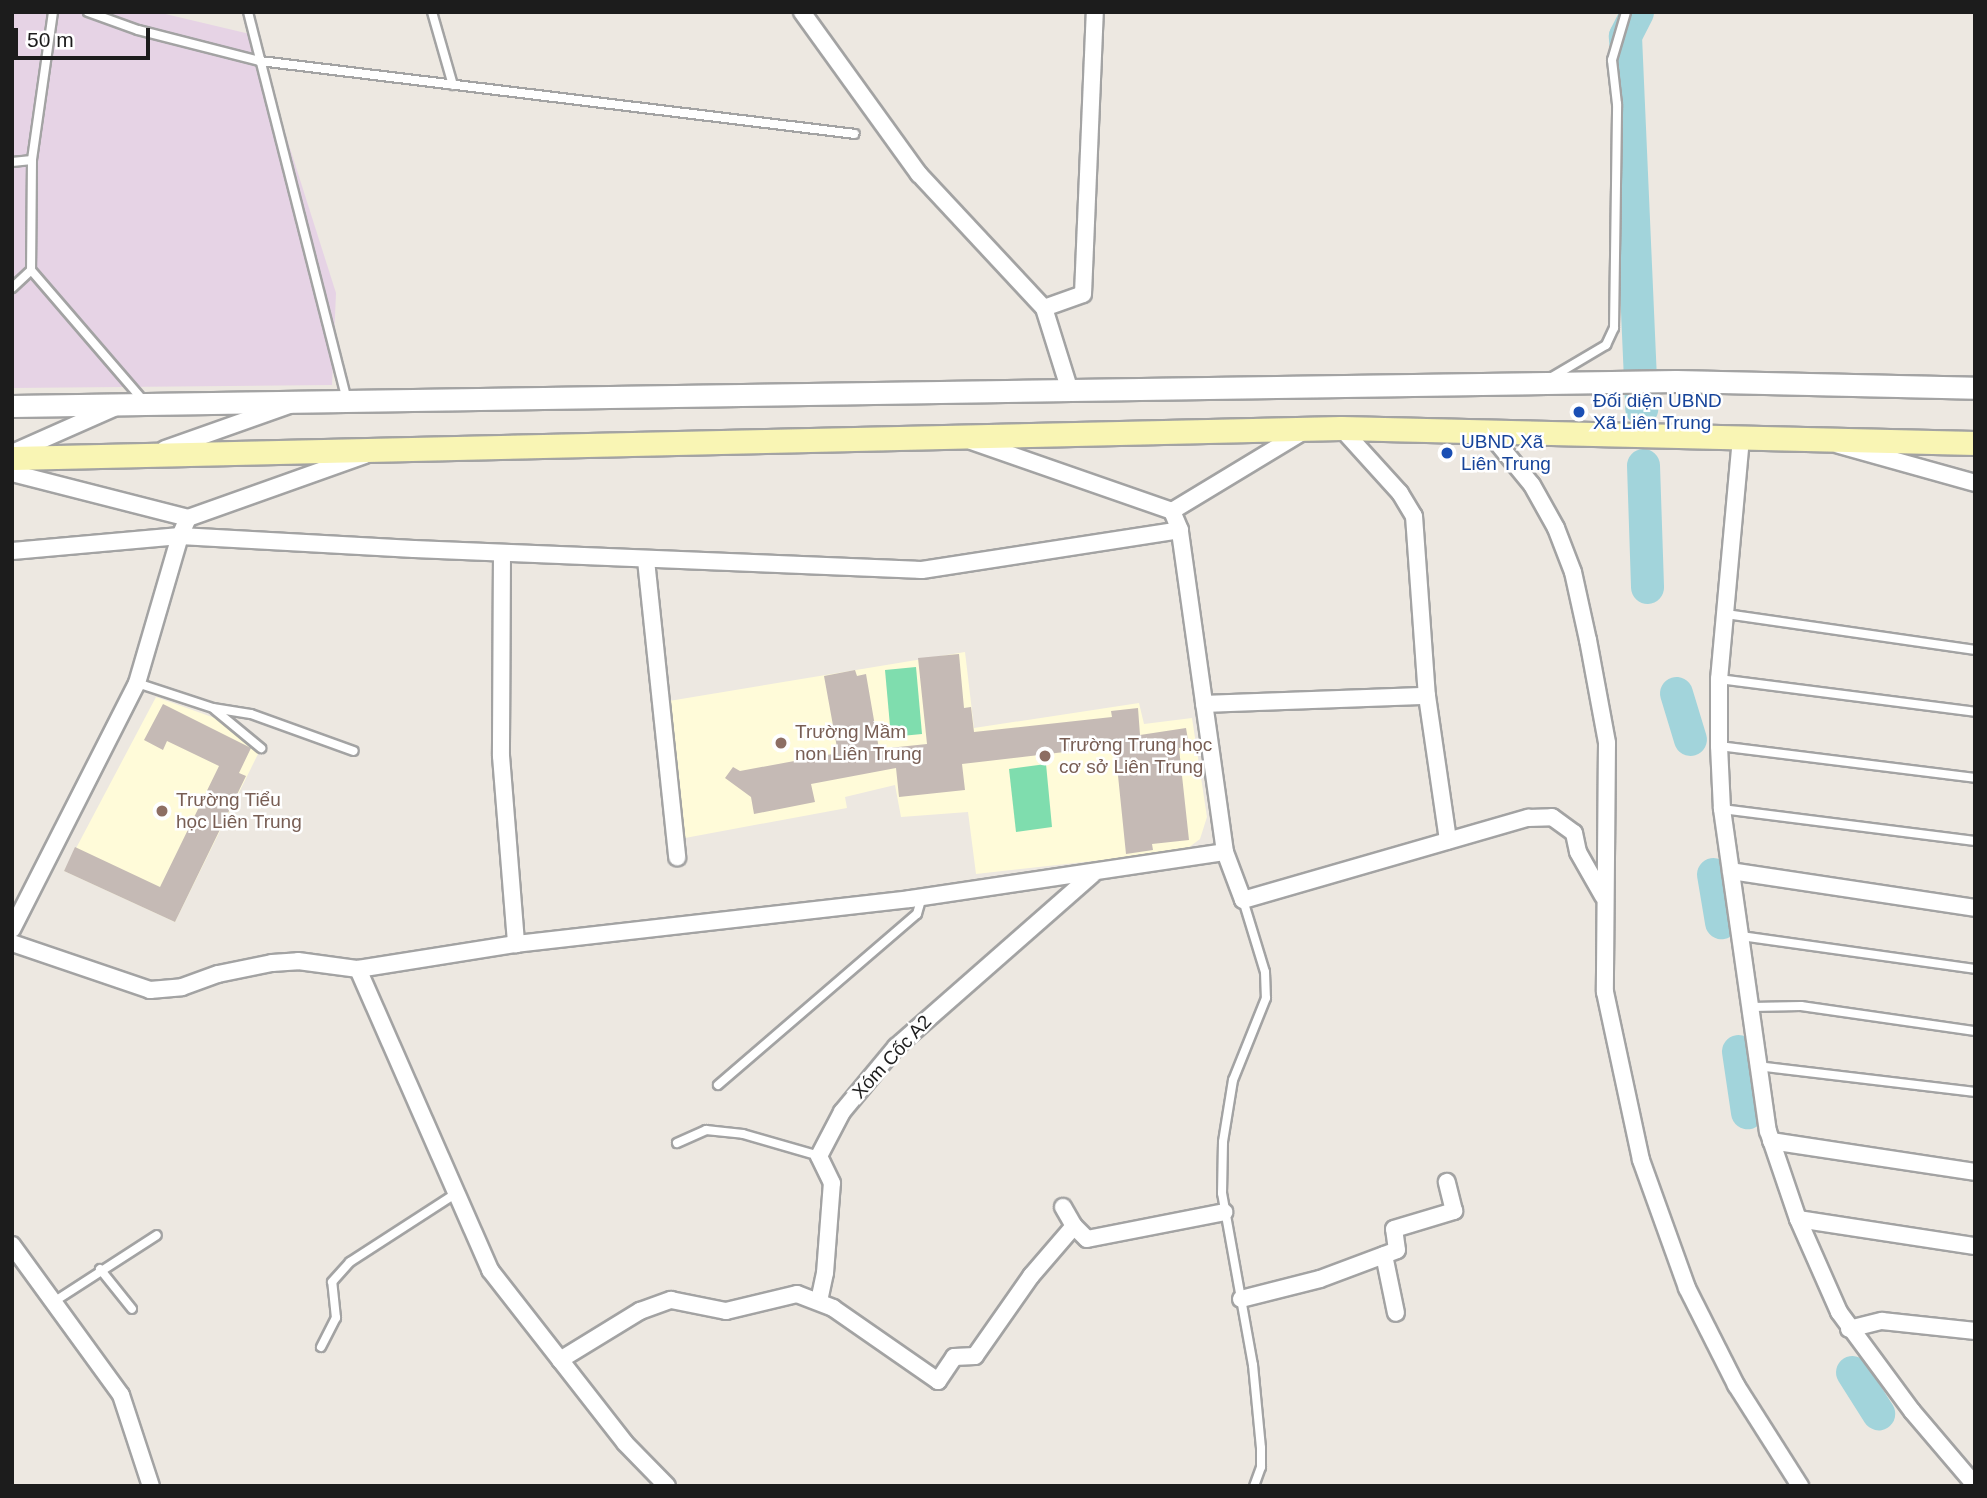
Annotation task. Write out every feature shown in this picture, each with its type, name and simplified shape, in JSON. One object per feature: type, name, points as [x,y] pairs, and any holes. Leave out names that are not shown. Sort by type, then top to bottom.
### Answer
[{"type":"main road","points":[[12,458],[955,436],[1304,431],[1341,428],[1486,429],[1975,443]]},
{"type":"street","points":[[802,12],[919,174],[1044,308],[1070,391]]},
{"type":"street","points":[[1044,308],[1083,294],[1095,12]]},
{"type":"street","points":[[12,405],[1676,381],[1975,388]]},
{"type":"street","points":[[148,455],[298,402]]},
{"type":"street","points":[[12,453],[120,405]]},
{"type":"street","points":[[1341,428],[1400,493],[1414,516],[1427,696],[1448,840]]},
{"type":"street","points":[[1486,429],[1532,485],[1573,572],[1607,743],[1603,896],[1605,992],[1641,1160],[1687,1288],[1736,1385],[1800,1486]]},
{"type":"street","points":[[1172,511],[1304,431]]},
{"type":"street","points":[[955,436],[1172,511],[1180,530],[1226,852],[1243,900],[1528,818],[1552,817],[1574,834],[1578,852],[1603,896]]},
{"type":"street","points":[[1741,438],[1719,679],[1719,746],[1722,809],[1752,1007],[1757,1066],[1771,1141],[1798,1219],[1849,1329],[1975,1485]]},
{"type":"street","points":[[1825,439],[1892,463],[1975,483]]},
{"type":"street","points":[[12,474],[188,518],[377,450]]},
{"type":"street","points":[[12,929],[137,683],[180,536],[188,518]]},
{"type":"street","points":[[12,551],[180,536],[646,560],[922,569],[1180,530]]},
{"type":"street","points":[[502,553],[501,756],[516,944]]},
{"type":"street","points":[[646,560],[677,857]]},
{"type":"street","points":[[1204,704],[1427,696]]},
{"type":"street","points":[[12,943],[150,990],[182,988],[244,967],[272,963],[298,961],[358,969],[516,944],[922,897],[1226,852]]},
{"type":"street","points":[[1731,871],[1975,908]]},
{"type":"street","name":"Xóm Cốc A2","points":[[819,1156],[849,1102],[896,1047],[1094,873]]},
{"type":"street","points":[[358,969],[490,1270],[625,1443],[667,1486]]},
{"type":"street","points":[[1771,1141],[1975,1172]]},
{"type":"street","points":[[818,1301],[825,1273],[832,1183],[819,1156]]},
{"type":"street","points":[[1241,1299],[1320,1279],[1397,1250],[1394,1229],[1454,1211],[1447,1182]]},
{"type":"street","points":[[1063,1207],[1074,1226],[1087,1239],[1224,1212]]},
{"type":"street","points":[[1798,1219],[1975,1246]]},
{"type":"street","points":[[560,1360],[640,1311],[671,1300],[711,1312],[797,1294],[818,1301],[877,1336],[938,1381],[954,1357],[975,1356],[1031,1276],[1074,1226]]},
{"type":"street","points":[[12,1245],[121,1395],[151,1486]]},
{"type":"street","points":[[1384,1255],[1396,1313]]},
{"type":"street","points":[[1849,1329],[1882,1321],[1975,1331]]},
{"type":"lane","points":[[52,12],[32,160],[31,270],[147,405]]},
{"type":"lane","points":[[88,12],[138,30],[260,61],[855,134]]},
{"type":"lane","points":[[248,12],[347,401]]},
{"type":"lane","points":[[432,12],[453,85]]},
{"type":"lane","points":[[1539,384],[1606,345],[1614,328],[1617,104],[1612,60],[1626,12]]},
{"type":"lane","points":[[12,162],[32,160]]},
{"type":"lane","points":[[12,288],[31,270]]},
{"type":"lane","points":[[1726,614],[1975,650]]},
{"type":"lane","points":[[1719,679],[1975,712]]},
{"type":"lane","points":[[137,683],[213,708],[251,714],[354,751]]},
{"type":"lane","points":[[213,708],[261,748]]},
{"type":"lane","points":[[1719,746],[1975,778]]},
{"type":"lane","points":[[1722,809],[1975,841]]},
{"type":"lane","points":[[718,1085],[917,914],[922,897]]},
{"type":"lane","points":[[1243,900],[1265,972],[1266,998],[1233,1080],[1223,1142],[1224,1212],[1254,1365],[1261,1448],[1261,1467],[1254,1486]]},
{"type":"lane","points":[[1741,936],[1975,969]]},
{"type":"lane","points":[[1752,1007],[1813,1007],[1975,1031]]},
{"type":"lane","points":[[1757,1066],[1975,1092]]},
{"type":"lane","points":[[677,1143],[706,1130],[743,1134],[819,1156]]},
{"type":"lane","points":[[321,1347],[336,1318],[332,1282],[350,1262],[455,1194]]},
{"type":"lane","points":[[55,1301],[100,1269],[157,1235]]},
{"type":"lane","points":[[100,1269],[132,1309]]},
{"type":"shaded area","points":[[12,12],[157,12],[254,35],[336,293],[332,385],[12,388]]},
{"type":"shaded area","name":"Trường Trung học cơ sở Liên Trung","points":[[965,652],[974,728],[1139,703],[1144,724],[1192,718],[1207,817],[1200,839],[1184,851],[976,874],[968,812],[901,817],[895,785],[845,797],[847,808],[685,838],[669,701]]},
{"type":"shaded area","name":"Trường Tiểu học Liên Trung","points":[[156,697],[226,722],[259,752],[175,922],[64,871]]},
{"type":"green space","points":[[916,667],[922,734],[891,737],[885,670]]},
{"type":"green space","points":[[1046,764],[1052,827],[1016,832],[1009,769]]},
{"type":"building","points":[[959,654],[964,708],[971,707],[974,732],[1112,717],[1111,711],[1138,708],[1140,735],[1186,728],[1189,746],[1179,748],[1189,840],[1152,844],[1153,850],[1126,854],[1115,746],[962,764],[965,790],[899,797],[896,768],[811,784],[815,802],[754,814],[751,797],[725,778],[733,767],[740,771],[838,753],[824,676],[855,670],[857,676],[866,674],[879,749],[927,744],[918,658]]},
{"type":"building","points":[[163,704],[251,748],[239,773],[246,776],[175,922],[64,871],[75,847],[160,887],[219,766],[167,741],[163,750],[144,740]]},
{"type":"waterway","points":[[1637,12],[1625,36],[1641,409]]},
{"type":"waterway","points":[[1643,465],[1647,587]]},
{"type":"waterway","points":[[1676,693],[1690,739]]},
{"type":"waterway","points":[[1713,874],[1721,922]]},
{"type":"waterway","points":[[1738,1051],[1747,1112]]},
{"type":"waterway","points":[[1852,1372],[1878,1413]]},
{"type":"place","name":"Đối diện UBND Xã Liên Trung","points":[[1579,412]]},
{"type":"place","name":"UBND Xã Liên Trung","points":[[1447,453]]},
{"type":"place","name":"Trường Mầm non Liên Trung","points":[[781,743]]},
{"type":"place","name":"Trường Trung học cơ sở Liên Trung","points":[[1045,756]]},
{"type":"place","name":"Trường Tiểu học Liên Trung","points":[[162,811]]}]
